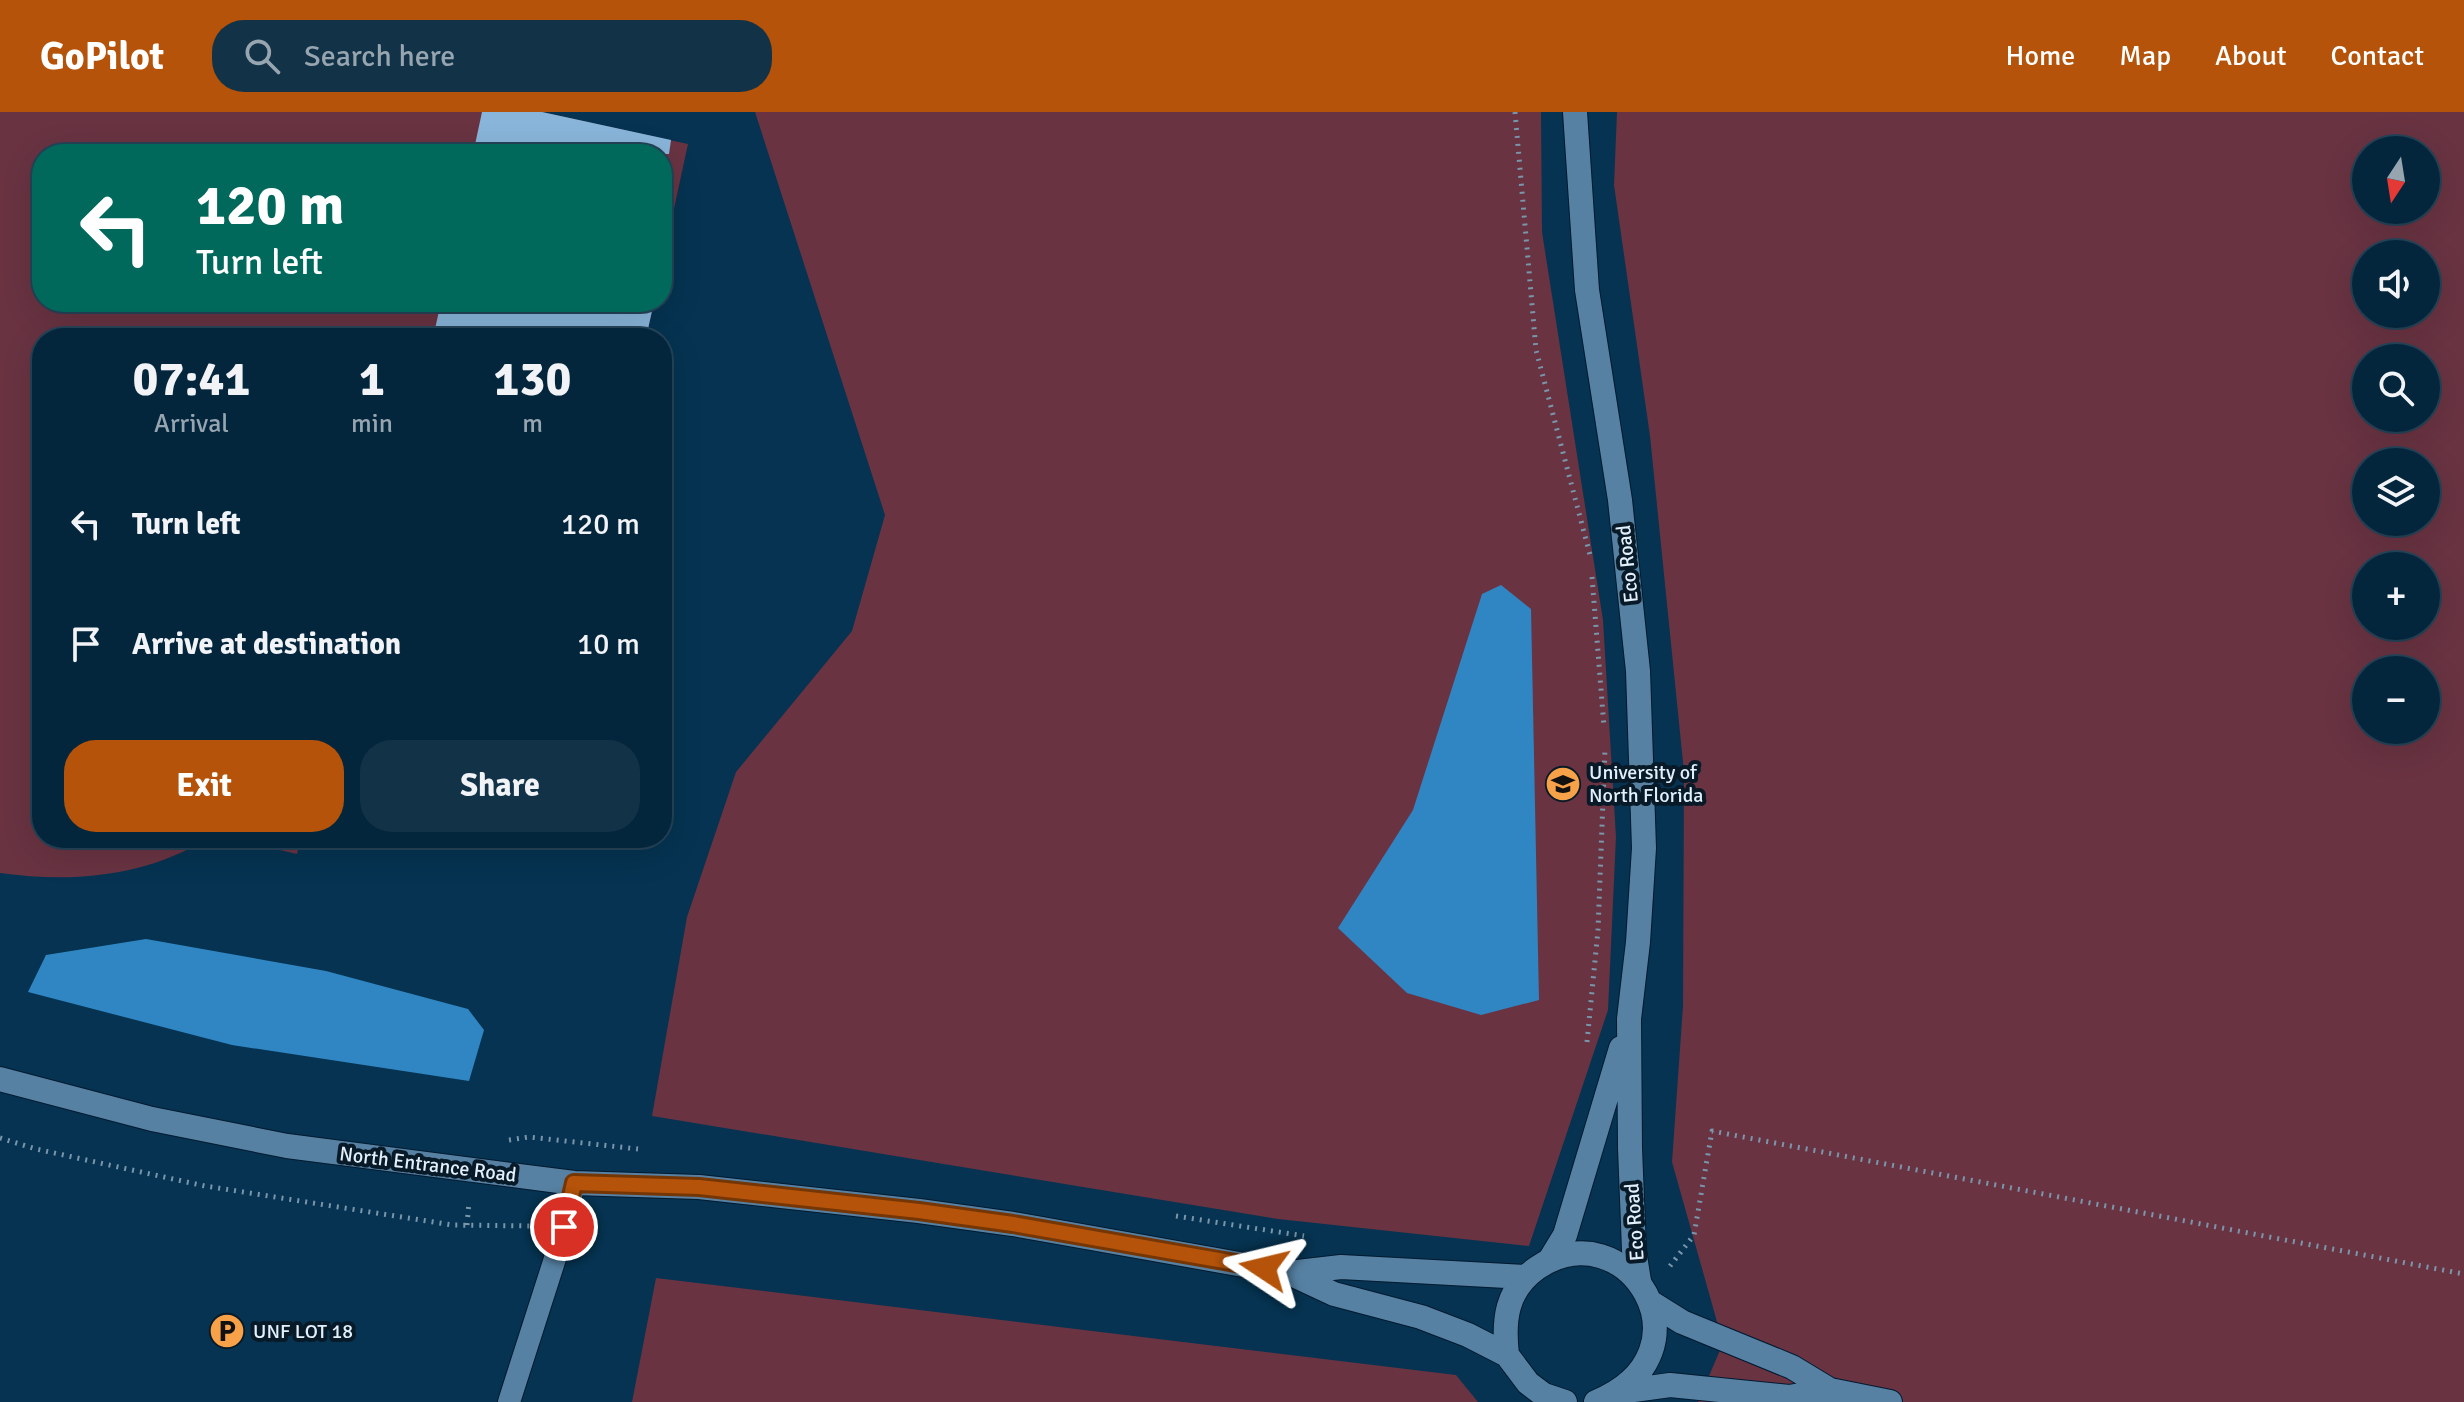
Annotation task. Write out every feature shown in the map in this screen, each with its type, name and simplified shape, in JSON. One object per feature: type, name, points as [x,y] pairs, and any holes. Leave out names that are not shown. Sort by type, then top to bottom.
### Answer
[{"type":"street","name":"Eco Road","points":[[1575,112],[1587,290],[1620,500],[1638,671],[1644,848],[1629,1019],[1630,1148],[1634,1250],[1655,1321],[1653,1347],[1639,1375],[1620,1392]]},
{"type":"street","name":"Eco Road","points":[[1551,1258],[1565,1235],[1629,1019]]},
{"type":"street","name":"North Entrance Road","points":[[0,1079],[152,1119],[287,1146],[574,1183],[699,1187],[919,1211],[1013,1224],[1289,1273]]},
{"type":"street","points":[[1507,1355],[1504,1324],[1510,1298],[1525,1277],[1551,1258],[1568,1254],[1595,1255],[1619,1264],[1645,1293],[1682,1322],[1792,1367],[1830,1390],[1890,1402]]},
{"type":"street","points":[[1289,1273],[1341,1267],[1525,1277]]},
{"type":"street","points":[[1289,1273],[1334,1294],[1437,1323],[1507,1355],[1528,1383],[1544,1395],[1565,1402]]},
{"type":"street","points":[[1596,1402],[1620,1392],[1670,1385],[1789,1397],[1830,1390]]},
{"type":"lane","points":[[509,1402],[564,1227],[574,1183]]},
{"type":"path","points":[[1515,112],[1536,350],[1590,556]]},
{"type":"path","points":[[1586,1047],[1598,930],[1605,742],[1591,571]]},
{"type":"path","points":[[1645,1293],[1694,1235],[1712,1131],[2464,1274]]},
{"type":"path","points":[[500,1141],[529,1137],[643,1149]]},
{"type":"path","points":[[0,1138],[36,1149],[205,1186],[421,1221],[452,1225],[564,1227]]},
{"type":"path","points":[[1167,1215],[1306,1236]]},
{"type":"shaded area","points":[[0,112],[542,112],[688,144],[672,218],[672,144],[32,144],[32,312],[652,312],[648,328],[32,328],[32,848],[190,848],[134,869],[108,874],[55,877],[0,873]]},
{"type":"shaded area","points":[[755,112],[1541,112],[1542,232],[1603,620],[1616,837],[1608,1010],[1529,1246],[1278,1219],[652,1116],[687,917],[736,772],[852,631],[885,515]]},
{"type":"shaded area","points":[[1617,112],[2464,112],[2464,1402],[1698,1402],[1723,1343],[1672,1162],[1683,1006],[1684,772],[1650,436],[1614,185]]},
{"type":"shaded area","points":[[271,848],[298,848],[297,854]]},
{"type":"shaded area","points":[[656,1278],[1456,1375],[1478,1402],[632,1402]]},
{"type":"water","points":[[1501,585],[1531,609],[1539,1000],[1481,1015],[1407,993],[1338,928],[1413,810],[1482,594]]},
{"type":"water","points":[[146,939],[326,971],[468,1009],[484,1030],[469,1081],[232,1045],[28,992],[46,955]]},
{"type":"building","points":[[482,112],[542,112],[671,140],[670,144],[475,144]]},
{"type":"building","points":[[439,312],[652,312],[648,328],[435,328]]},
{"type":"place","name":"University of North Florida","points":[[1563,784]]},
{"type":"place","name":"UNF LOT 18","points":[[227,1331]]},
{"type":"route","points":[[564,1227],[574,1183],[699,1187],[890,1207],[1013,1224],[1264,1268]]}]
